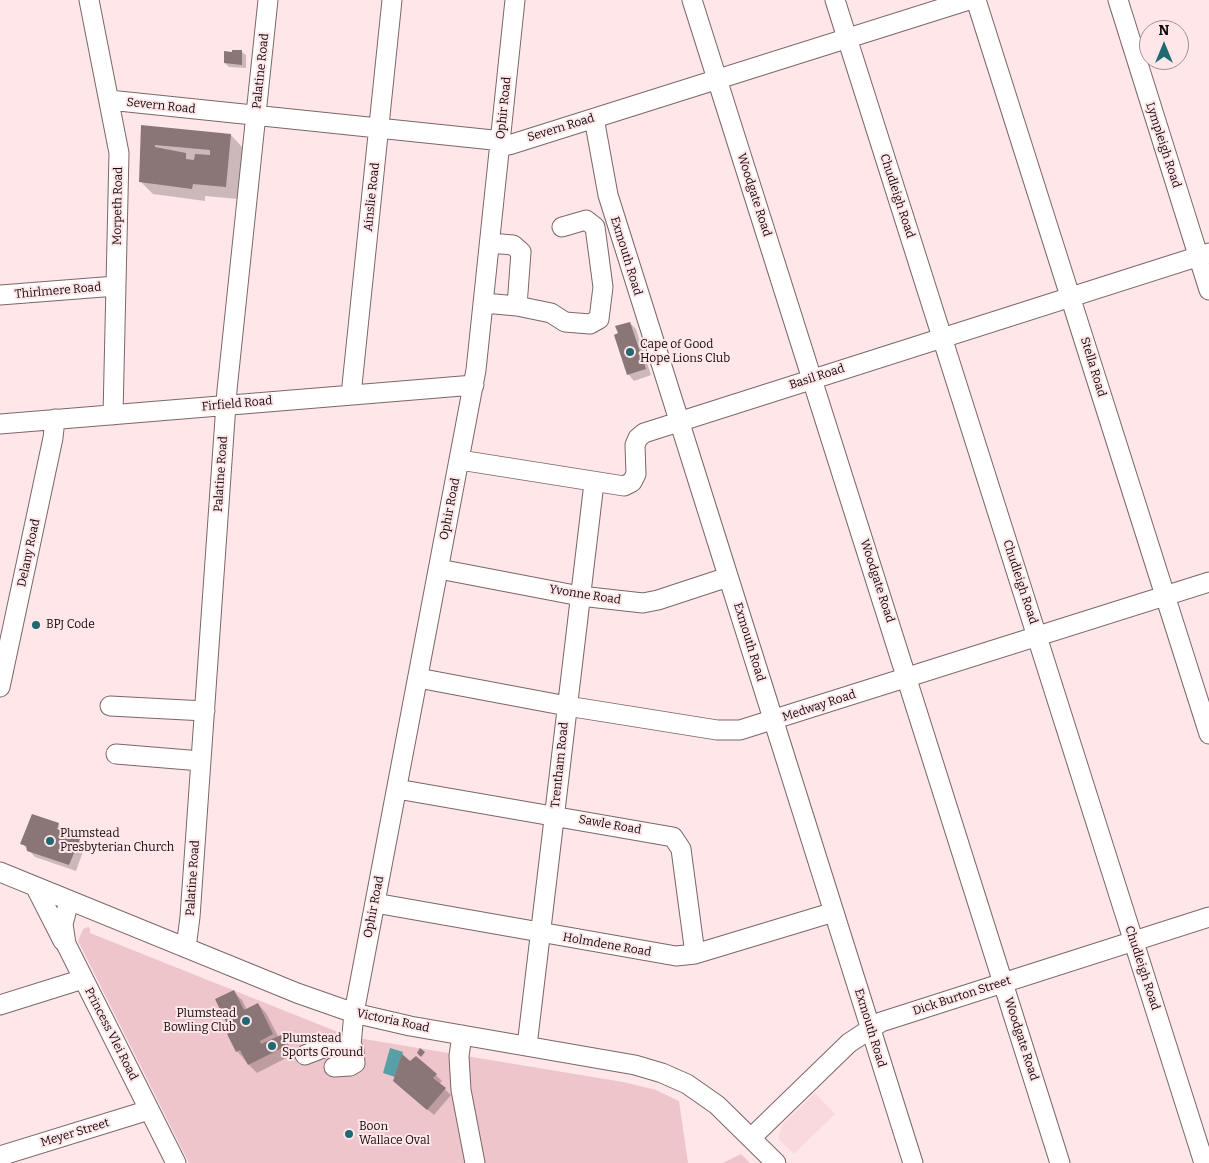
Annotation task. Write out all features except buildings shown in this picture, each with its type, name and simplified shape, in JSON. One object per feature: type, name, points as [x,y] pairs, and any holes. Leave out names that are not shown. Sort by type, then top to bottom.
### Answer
[{"type":"street","name":"Morpeth Road","points":[[89,0],[119,153],[113,415]]},
{"type":"street","name":"Palatine Road","points":[[186,948],[190,917],[226,405],[268,0]]},
{"type":"street","name":"Ainslie Road","points":[[351,395],[392,0]]},
{"type":"street","name":"Ophir Road","points":[[334,1067],[354,1065],[355,1053],[351,1045],[354,1013],[474,385],[515,0]]},
{"type":"street","name":"Woodgate Road","points":[[692,0],[1060,1163]]},
{"type":"street","name":"Chudleigh Road","points":[[835,0],[1204,1163]]},
{"type":"street","name":"Severn Road","points":[[109,100],[500,142],[509,145],[969,0]]},
{"type":"street","name":"Stella Road","points":[[976,0],[1209,734]]},
{"type":"street","name":"Lympleigh Road","points":[[1118,0],[1204,255],[1209,290]]},
{"type":"street","name":"Exmouth Road","points":[[594,118],[608,195],[913,1163]]},
{"type":"street","points":[[484,303],[517,306],[551,313],[565,322],[590,324],[599,319],[602,287],[598,244],[593,224],[582,220],[562,227]]},
{"type":"street","points":[[490,243],[516,246],[521,252],[517,306]]},
{"type":"street","name":"Basil Road","points":[[460,460],[619,487],[628,485],[636,474],[634,449],[638,438],[644,432],[1204,255]]},
{"type":"street","name":"Thirlmere Road","points":[[0,295],[116,286]]},
{"type":"street","name":"Firfield Road","points":[[0,424],[474,385]]},
{"type":"street","name":"Delany Road","points":[[0,687],[7,620],[53,438],[55,419]]},
{"type":"street","name":"Trentham Road","points":[[527,1046],[594,483]]},
{"type":"street","name":"Yvonne Road","points":[[439,569],[580,596],[624,602],[650,602],[728,577]]},
{"type":"street","name":"Medway Road","points":[[418,678],[567,706],[726,731],[740,730],[1209,582]]},
{"type":"street","points":[[110,706],[205,712]]},
{"type":"street","points":[[116,754],[201,761]]},
{"type":"street","name":"Sawle Road","points":[[397,789],[667,835],[676,839],[681,849],[695,954]]},
{"type":"street","name":"Victoria Road","points":[[0,872],[186,948],[354,1013],[462,1035],[635,1065],[662,1073],[687,1084],[711,1100],[776,1163]]},
{"type":"street","points":[[36,888],[58,935],[66,944]]},
{"type":"street","name":"Princess Vlei Road","points":[[69,901],[63,924],[66,944],[176,1163]]},
{"type":"street","name":"Holmdene Road","points":[[375,903],[539,934],[666,955],[695,954],[834,912]]},
{"type":"street","name":"Dick Burton Street","points":[[751,1138],[849,1043],[870,1028],[898,1016],[1209,917]]},
{"type":"street","points":[[0,1005],[83,979]]},
{"type":"street","points":[[462,1035],[459,1056],[461,1090],[475,1163]]},
{"type":"street","points":[[306,1055],[328,1046],[351,1045]]},
{"type":"street","name":"Meyer Street","points":[[0,1156],[149,1110]]},
{"type":"shaded area","name":"Plumstead Sports Ground","points":[[90,928],[90,933],[338,1032],[340,1035],[623,1082],[656,1090],[679,1101],[688,1163],[189,1163],[78,941],[83,929]]},
{"type":"shaded area","points":[[815,1093],[835,1114],[794,1154],[779,1140],[779,1134],[783,1124]]},
{"type":"shaded area","points":[[741,1154],[750,1163],[723,1163]]},
{"type":"water","points":[[390,1048],[403,1052],[395,1077],[383,1073]]},
{"type":"place","name":"Cape of Good Hope Lions Club","points":[[630,352]]},
{"type":"place","name":"BPJ Code","points":[[36,625]]},
{"type":"place","name":"Plumstead Presbyterian Church","points":[[50,841]]},
{"type":"place","name":"Plumstead Bowling Club","points":[[246,1021]]},
{"type":"place","name":"Plumstead Sports Ground","points":[[272,1046]]},
{"type":"place","name":"Boon Wallace Oval","points":[[349,1134]]}]
